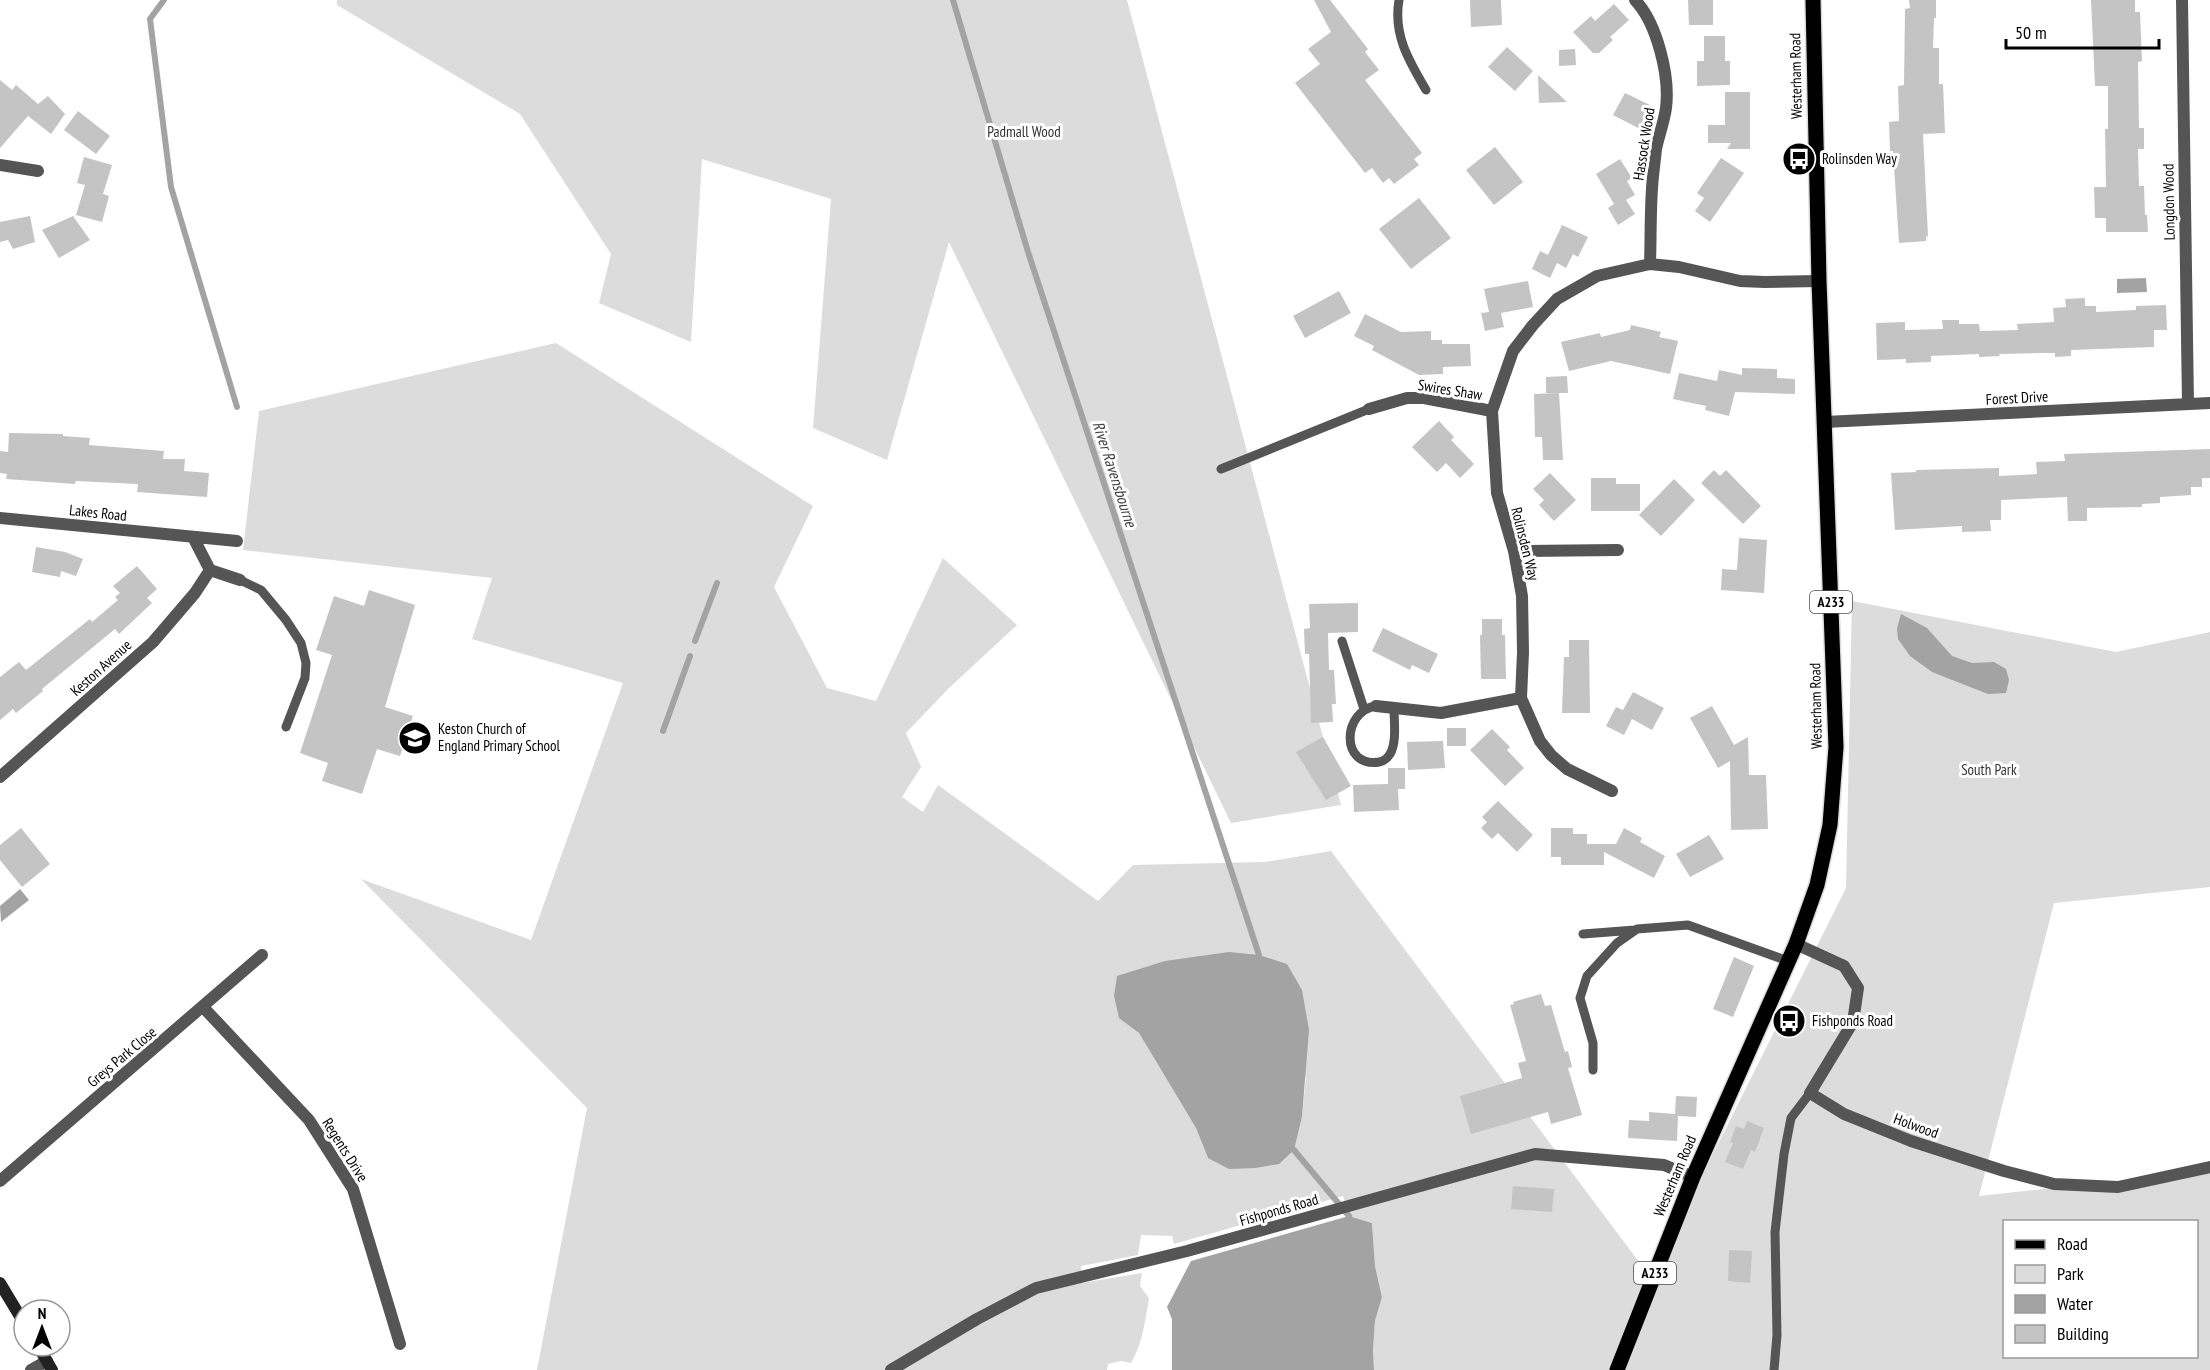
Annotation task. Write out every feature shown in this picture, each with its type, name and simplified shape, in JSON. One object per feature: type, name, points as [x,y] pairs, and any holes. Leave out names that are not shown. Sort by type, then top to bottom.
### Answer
[{"type":"main road","name":"Westerham Road","points":[[1617,1370],[1693,1177],[1796,944],[1816,885],[1830,825],[1836,747],[1819,281],[1813,0]]},
{"type":"main road","points":[[0,1283],[12,1303]]},
{"type":"street","name":"Hassock Wood","points":[[1635,0],[1652,24],[1666,89],[1666,108],[1656,149],[1652,189],[1650,264]]},
{"type":"street","name":"Longdon Wood","points":[[2182,0],[2188,404]]},
{"type":"street","points":[[0,165],[38,171]]},
{"type":"street","name":"Rolinsden Way","points":[[1612,791],[1567,769],[1551,755],[1540,741],[1521,698],[1522,596],[1514,551],[1497,493],[1492,411],[1513,351],[1557,299],[1597,276],[1650,264],[1679,267],[1740,281],[1819,281]]},
{"type":"street","name":"Swires Shaw","points":[[1369,410],[1407,398],[1424,398],[1492,411]]},
{"type":"street","name":"Forest Drive","points":[[1825,422],[2210,403]]},
{"type":"street","name":"Lakes Road","points":[[0,518],[237,541]]},
{"type":"street","points":[[193,537],[210,570],[240,580]]},
{"type":"street","points":[[1514,551],[1618,550]]},
{"type":"street","name":"Keston Avenue","points":[[0,777],[153,642],[195,593],[210,570]]},
{"type":"street","points":[[1370,707],[1441,713],[1521,698]]},
{"type":"street","points":[[1796,944],[1844,966],[1858,988],[1853,1022],[1810,1093]]},
{"type":"street","name":"Greys Park Close","points":[[0,1181],[262,955]]},
{"type":"street","name":"Regents Drive","points":[[203,1007],[309,1120],[353,1189],[400,1344]]},
{"type":"street","name":"Holwood","points":[[1810,1093],[1844,1114],[1911,1141],[2004,1171],[2054,1184],[2118,1187],[2210,1167]]},
{"type":"street","name":"Fishponds Road","points":[[891,1370],[977,1319],[1036,1288],[1159,1259],[1535,1154],[1664,1165],[1693,1177]]},
{"type":"street","points":[[31,1370],[49,1366]]},
{"type":"lane","points":[[1399,0],[1398,28],[1404,52],[1426,90]]},
{"type":"lane","points":[[1221,469],[1369,410]]},
{"type":"lane","points":[[240,580],[261,590],[286,620],[301,643],[306,663],[304,678],[286,727]]},
{"type":"lane","points":[[1342,641],[1370,707],[1350,728],[1351,744],[1359,759],[1374,762],[1383,761],[1389,756],[1392,750],[1394,708]]},
{"type":"lane","points":[[1583,934],[1688,925],[1788,960]]},
{"type":"lane","points":[[1593,1070],[1593,1043],[1580,998],[1587,976],[1617,943],[1637,929]]},
{"type":"lane","points":[[1774,1370],[1777,1335],[1775,1232],[1784,1154],[1791,1118],[1810,1093]]},
{"type":"green space","name":"Padmall Wood","points":[[337,0],[1127,0],[1341,805],[1231,823],[949,242],[887,460],[813,428],[831,199],[702,159],[691,342],[599,303],[611,254],[520,114],[337,5]]},
{"type":"green space","name":"South Park","points":[[556,343],[813,506],[774,587],[827,688],[876,701],[943,558],[1017,625],[948,689],[906,733],[921,767],[902,797],[923,812],[938,785],[1098,901],[1133,865],[1265,862],[1331,851],[1651,1278],[1846,888],[1852,601],[2116,652],[2210,632],[2210,887],[2054,903],[1979,1196],[2210,1171],[2210,1370],[1374,1370],[1375,1321],[1382,1297],[1375,1266],[1372,1223],[1349,1216],[1343,1196],[1174,1244],[1172,1236],[1141,1235],[1138,1255],[1081,1266],[1082,1283],[1142,1273],[1140,1286],[1149,1298],[1141,1339],[1131,1363],[1121,1361],[1108,1364],[1107,1370],[537,1370],[587,1108],[361,879],[531,940],[623,683],[472,639],[492,578],[243,550],[259,411]],"holes":[[[1119,1017],[1306,1077],[1302,1117],[1294,1150],[1208,1158],[1196,1128],[1139,1033]]]},
{"type":"water","points":[[2146,278],[2147,292],[2117,293],[2117,279]]},
{"type":"water","points":[[1901,614],[1927,628],[1952,656],[1972,663],[1994,662],[2006,669],[2009,680],[2006,693],[1988,694],[1932,672],[1910,656],[1898,639],[1897,628]]},
{"type":"water","points":[[20,889],[29,900],[1,922],[0,906]]},
{"type":"water","points":[[1229,952],[1259,955],[1287,964],[1302,990],[1309,1030],[1302,1117],[1294,1150],[1279,1164],[1229,1169],[1208,1158],[1196,1128],[1139,1033],[1119,1018],[1114,996],[1117,976],[1165,961]]},
{"type":"water","points":[[1349,1216],[1372,1223],[1375,1266],[1382,1297],[1375,1321],[1374,1370],[1172,1370],[1172,1319],[1167,1307],[1191,1261]]},
{"type":"building","points":[[1314,0],[1330,0],[1368,49],[1365,52],[1379,70],[1365,80],[1422,153],[1414,159],[1419,165],[1394,184],[1389,178],[1383,183],[1372,168],[1365,173],[1295,83],[1320,64],[1308,49],[1331,32]]},
{"type":"building","points":[[1470,0],[1501,0],[1502,25],[1471,27]]},
{"type":"building","points":[[1688,0],[1713,0],[1713,25],[1689,25]]},
{"type":"building","points":[[1909,0],[1936,0],[1933,48],[1939,48],[1939,84],[1943,84],[1945,133],[1923,134],[1928,236],[1926,241],[1899,243],[1889,122],[1899,121],[1898,86],[1904,85],[1905,9],[1910,8]]},
{"type":"building","points":[[2091,0],[2135,0],[2135,12],[2140,12],[2142,61],[2138,62],[2139,128],[2144,128],[2144,149],[2138,149],[2139,186],[2144,186],[2148,232],[2106,232],[2106,218],[2095,218],[2094,187],[2106,187],[2105,129],[2108,129],[2108,86],[2095,86]]},
{"type":"building","points":[[1614,4],[1629,20],[1610,37],[1613,40],[1599,53],[1593,53],[1573,32],[1591,16],[1595,21]]},
{"type":"building","points":[[1704,36],[1725,36],[1725,61],[1730,61],[1730,85],[1697,86],[1697,61],[1704,61]]},
{"type":"building","points":[[1507,47],[1533,71],[1515,91],[1488,67]]},
{"type":"building","points":[[1575,49],[1576,65],[1559,66],[1559,50]]},
{"type":"building","points":[[1538,75],[1567,102],[1539,103]]},
{"type":"building","points":[[0,80],[12,90],[16,85],[38,104],[48,96],[65,114],[51,134],[28,116],[0,148]]},
{"type":"building","points":[[1725,92],[1750,92],[1750,149],[1727,149],[1731,143],[1708,143],[1708,125],[1725,125]]},
{"type":"building","points":[[1625,93],[1654,107],[1642,130],[1613,115]]},
{"type":"building","points":[[78,111],[110,136],[96,154],[64,130]]},
{"type":"building","points":[[1495,147],[1523,182],[1494,205],[1466,170]]},
{"type":"building","points":[[84,157],[112,165],[103,194],[109,196],[102,222],[76,215],[85,185],[77,183]]},
{"type":"building","points":[[1721,158],[1744,173],[1710,222],[1695,211],[1704,198],[1697,193]]},
{"type":"building","points":[[1620,159],[1632,178],[1627,181],[1635,195],[1626,200],[1635,214],[1618,225],[1608,208],[1614,204],[1596,174]]},
{"type":"building","points":[[1419,198],[1451,238],[1411,269],[1379,229]]},
{"type":"building","points":[[30,216],[35,242],[13,249],[8,240],[0,242],[0,222]]},
{"type":"building","points":[[73,216],[90,240],[59,258],[42,230]]},
{"type":"building","points":[[1562,225],[1588,237],[1578,257],[1573,254],[1566,268],[1557,263],[1550,278],[1532,269],[1540,251],[1548,255]]},
{"type":"building","points":[[1528,281],[1533,307],[1501,313],[1504,327],[1485,331],[1481,313],[1489,312],[1484,289]]},
{"type":"building","points":[[1339,291],[1351,313],[1305,338],[1293,316]]},
{"type":"building","points":[[2085,298],[2085,306],[2096,306],[2096,312],[2136,310],[2136,306],[2166,305],[2167,330],[2154,330],[2154,347],[2071,350],[2071,356],[2055,357],[2055,353],[2040,353],[1979,357],[1979,354],[1931,356],[1931,362],[1906,363],[1906,359],[1877,360],[1876,323],[1905,322],[1905,330],[1943,329],[1942,320],[1959,320],[1959,324],[1979,324],[1980,331],[2018,330],[2017,324],[2054,322],[2053,308],[2066,307],[2065,299]]},
{"type":"building","points":[[1365,314],[1401,332],[1431,331],[1431,340],[1442,340],[1442,344],[1470,344],[1471,366],[1443,367],[1443,374],[1419,375],[1372,350],[1374,346],[1354,336]]},
{"type":"building","points":[[1631,325],[1661,332],[1659,337],[1678,341],[1670,374],[1611,361],[1569,371],[1561,342],[1600,333],[1601,337],[1630,330]]},
{"type":"building","points":[[1742,368],[1777,369],[1777,378],[1795,379],[1795,394],[1735,392],[1729,416],[1705,410],[1706,406],[1673,399],[1679,373],[1717,381],[1719,370],[1742,375]]},
{"type":"building","points":[[1567,376],[1568,393],[1546,393],[1546,377]]},
{"type":"building","points":[[1559,393],[1563,460],[1543,460],[1542,437],[1535,437],[1534,394]]},
{"type":"building","points":[[1439,421],[1454,437],[1451,440],[1474,464],[1460,478],[1446,463],[1437,472],[1412,447]]},
{"type":"building","points":[[9,433],[63,434],[63,436],[90,438],[89,445],[164,451],[163,459],[185,459],[184,471],[209,473],[207,497],[137,492],[138,484],[76,481],[75,484],[6,479],[7,474],[0,473],[0,451],[8,452]]},
{"type":"building","points":[[2210,449],[2210,478],[2202,478],[2202,487],[2191,487],[2191,495],[2160,497],[2160,503],[2142,504],[2142,507],[2087,508],[2087,521],[2068,521],[2067,497],[2001,500],[2001,520],[1990,520],[1991,531],[1962,532],[1962,526],[1895,530],[1891,473],[1916,472],[1916,470],[1999,468],[1999,476],[2037,474],[2036,462],[2065,461],[2064,454]]},
{"type":"building","points":[[1714,470],[1720,476],[1726,470],[1761,506],[1743,524],[1701,483]]},
{"type":"building","points":[[1550,473],[1576,500],[1554,521],[1539,505],[1544,500],[1533,489]]},
{"type":"building","points":[[1591,478],[1616,478],[1616,484],[1640,484],[1640,511],[1591,511]]},
{"type":"building","points":[[1674,479],[1695,500],[1661,536],[1639,515]]},
{"type":"building","points":[[1739,538],[1767,540],[1764,593],[1721,590],[1722,569],[1737,570]]},
{"type":"building","points":[[36,547],[65,552],[83,559],[76,576],[61,571],[60,577],[32,572]]},
{"type":"building","points":[[137,566],[157,589],[147,598],[152,603],[119,634],[115,629],[16,713],[13,709],[0,720],[0,677],[19,662],[26,670],[90,619],[92,622],[118,600],[115,597],[120,593],[113,586]]},
{"type":"building","points":[[369,590],[415,605],[385,707],[413,716],[400,756],[377,749],[362,794],[322,781],[328,763],[300,753],[332,655],[316,650],[334,596],[364,606]]},
{"type":"building","points":[[1358,603],[1358,632],[1328,633],[1329,670],[1334,670],[1336,704],[1332,704],[1333,722],[1311,723],[1309,654],[1305,654],[1304,629],[1310,628],[1309,604]]},
{"type":"building","points":[[1482,619],[1502,619],[1502,635],[1505,635],[1506,679],[1481,679]]},
{"type":"building","points":[[1383,628],[1438,654],[1429,673],[1412,665],[1410,670],[1372,651]]},
{"type":"building","points":[[1569,640],[1589,640],[1590,713],[1562,713],[1564,657],[1569,657]]},
{"type":"building","points":[[1633,692],[1664,708],[1652,730],[1632,719],[1624,735],[1606,726],[1616,707],[1623,710]]},
{"type":"building","points":[[1712,706],[1734,745],[1748,737],[1749,775],[1766,775],[1768,829],[1731,830],[1730,761],[1718,768],[1690,718]]},
{"type":"building","points":[[1447,728],[1466,728],[1466,746],[1447,746]]},
{"type":"building","points":[[1492,729],[1510,747],[1507,750],[1524,768],[1505,786],[1470,750]]},
{"type":"building","points":[[1323,737],[1351,786],[1326,800],[1296,752]]},
{"type":"building","points":[[1443,741],[1445,768],[1408,770],[1407,742]]},
{"type":"building","points":[[1388,768],[1405,768],[1405,789],[1398,789],[1399,810],[1354,812],[1353,785],[1388,784]]},
{"type":"building","points":[[1498,801],[1533,835],[1517,852],[1498,833],[1492,839],[1481,828],[1487,822],[1482,817]]},
{"type":"building","points":[[21,828],[50,864],[22,887],[0,860],[0,845]]},
{"type":"building","points":[[1551,828],[1573,828],[1573,834],[1587,834],[1587,844],[1616,844],[1624,828],[1642,838],[1640,842],[1665,856],[1654,878],[1604,852],[1604,865],[1561,865],[1561,857],[1551,857]]},
{"type":"building","points":[[1709,835],[1724,859],[1690,877],[1676,854]]},
{"type":"building","points":[[1734,957],[1754,966],[1733,1017],[1713,1009]]},
{"type":"building","points":[[1541,994],[1545,1006],[1551,1005],[1565,1052],[1568,1051],[1572,1067],[1568,1068],[1582,1115],[1551,1124],[1548,1112],[1471,1134],[1460,1096],[1522,1078],[1518,1063],[1526,1061],[1510,1005],[1514,1004],[1513,1002]]},
{"type":"building","points":[[1676,1096],[1697,1097],[1696,1117],[1678,1116],[1677,1141],[1628,1138],[1629,1120],[1649,1121],[1649,1112],[1675,1114]]},
{"type":"building","points":[[1747,1121],[1764,1128],[1755,1152],[1751,1150],[1743,1169],[1725,1162],[1733,1143],[1730,1142],[1736,1126],[1744,1129]]},
{"type":"building","points":[[1513,1186],[1554,1189],[1552,1212],[1511,1209]]},
{"type":"building","points":[[1729,1250],[1752,1251],[1750,1283],[1728,1281]]},
{"type":"waterway","points":[[164,0],[150,19],[171,187],[237,407]]},
{"type":"waterway","name":"River Ravensbourne","points":[[953,0],[1028,252],[1259,955]]},
{"type":"waterway","points":[[695,641],[717,583]]},
{"type":"waterway","points":[[663,731],[690,656]]},
{"type":"waterway","points":[[1294,1150],[1349,1216]]},
{"type":"place","name":"Rolinsden Way","points":[[1799,159]]},
{"type":"place","name":"Keston Church of England Primary School","points":[[415,738]]},
{"type":"place","name":"Fishponds Road","points":[[1789,1021]]}]
